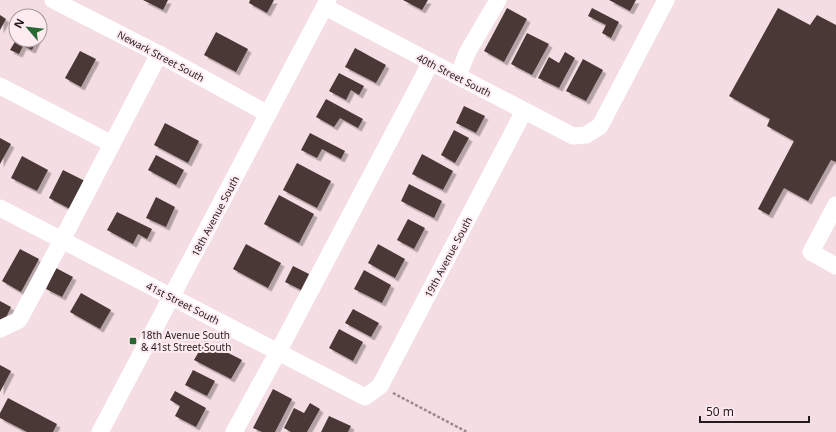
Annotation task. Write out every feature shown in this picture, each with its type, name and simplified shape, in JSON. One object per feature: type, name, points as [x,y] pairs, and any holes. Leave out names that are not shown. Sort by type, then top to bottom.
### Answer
[{"type":"street","name":"Newark Street South","points":[[53,0],[159,54],[268,114]]},
{"type":"street","points":[[458,76],[467,53],[498,0]]},
{"type":"street","name":"40th Street South","points":[[326,3],[431,62],[573,136],[586,135],[600,126],[666,0]]},
{"type":"street","name":"18th Avenue South","points":[[100,432],[326,3]]},
{"type":"street","points":[[0,329],[19,320],[159,54]]},
{"type":"street","points":[[234,432],[278,352],[431,62]]},
{"type":"street","points":[[0,86],[112,144]]},
{"type":"street","name":"19th Avenue South","points":[[365,398],[380,386],[524,111]]},
{"type":"street","points":[[836,205],[811,252],[836,266]]},
{"type":"street","name":"41st Street South","points":[[0,208],[365,398]]},
{"type":"path","points":[[380,386],[467,432]]},
{"type":"building","points":[[143,0],[168,0],[163,10]]},
{"type":"building","points":[[250,0],[274,0],[267,13],[249,3]]},
{"type":"building","points":[[403,0],[428,0],[422,10]]},
{"type":"building","points":[[609,0],[636,0],[630,11]]},
{"type":"building","points":[[507,8],[527,19],[504,62],[484,51]]},
{"type":"building","points":[[592,8],[619,22],[611,38],[602,33],[606,25],[588,16]]},
{"type":"building","points":[[778,8],[810,25],[817,15],[836,25],[836,162],[831,160],[808,201],[784,188],[769,215],[758,209],[794,141],[767,126],[770,119],[729,96]]},
{"type":"building","points":[[0,15],[6,19],[0,30]]},
{"type":"building","points":[[216,32],[248,49],[236,72],[204,55]]},
{"type":"building","points":[[527,33],[549,44],[532,75],[511,64]]},
{"type":"building","points":[[11,48],[22,48],[19,54],[10,50]]},
{"type":"building","points":[[355,48],[386,65],[376,83],[345,67]]},
{"type":"building","points":[[80,51],[96,59],[81,87],[65,78]]},
{"type":"building","points":[[565,52],[575,58],[559,88],[538,78],[549,57],[559,63]]},
{"type":"building","points":[[583,59],[603,70],[586,101],[566,91]]},
{"type":"building","points":[[339,73],[364,86],[359,95],[351,90],[346,100],[329,91]]},
{"type":"building","points":[[326,99],[363,119],[358,128],[340,118],[334,127],[316,117]]},
{"type":"building","points":[[464,106],[485,116],[476,133],[456,123]]},
{"type":"building","points":[[165,123],[199,141],[188,163],[154,145]]},
{"type":"building","points":[[454,130],[469,138],[455,163],[441,155]]},
{"type":"building","points":[[310,133],[345,151],[341,159],[322,149],[317,158],[301,150]]},
{"type":"building","points":[[0,138],[11,144],[0,164]]},
{"type":"building","points":[[422,154],[453,171],[443,190],[412,174]]},
{"type":"building","points":[[156,155],[184,170],[176,185],[148,170]]},
{"type":"building","points":[[22,156],[48,170],[37,191],[11,178]]},
{"type":"building","points":[[297,163],[331,181],[317,208],[283,190]]},
{"type":"building","points":[[63,170],[85,181],[70,209],[49,198]]},
{"type":"building","points":[[409,184],[442,201],[434,218],[401,201]]},
{"type":"building","points":[[279,195],[314,214],[299,243],[264,224]]},
{"type":"building","points":[[156,197],[175,207],[166,227],[146,218]]},
{"type":"building","points":[[117,212],[152,229],[147,239],[138,234],[133,244],[107,230]]},
{"type":"building","points":[[408,219],[425,228],[414,249],[397,240]]},
{"type":"building","points":[[246,244],[281,263],[268,288],[233,269]]},
{"type":"building","points":[[378,244],[405,259],[395,278],[368,263]]},
{"type":"building","points":[[20,249],[39,259],[21,292],[2,281]]},
{"type":"building","points":[[293,266],[309,274],[301,290],[285,282]]},
{"type":"building","points":[[56,268],[73,277],[62,297],[46,289]]},
{"type":"building","points":[[364,270],[391,285],[382,303],[354,289]]},
{"type":"building","points":[[81,293],[111,310],[100,329],[70,312]]},
{"type":"building","points":[[0,301],[11,307],[3,324],[0,323]]},
{"type":"building","points":[[353,309],[379,323],[371,337],[345,323]]},
{"type":"building","points":[[339,329],[363,342],[353,361],[329,348]]},
{"type":"building","points":[[205,341],[242,360],[231,379],[194,360]]},
{"type":"building","points":[[0,365],[11,371],[0,392]]},
{"type":"building","points":[[193,370],[215,381],[207,396],[185,385]]},
{"type":"building","points":[[273,389],[292,399],[275,432],[262,432],[253,428]]},
{"type":"building","points":[[175,391],[206,408],[196,427],[175,416],[180,406],[170,400]]},
{"type":"building","points":[[8,398],[57,424],[53,432],[27,432],[0,418],[0,413]]},
{"type":"building","points":[[310,403],[320,409],[307,432],[291,432],[284,428],[294,408],[304,413]]},
{"type":"building","points":[[329,416],[351,426],[348,432],[321,432]]},
{"type":"place","name":"18th Avenue South & 41st Street South","points":[[133,341]]}]
